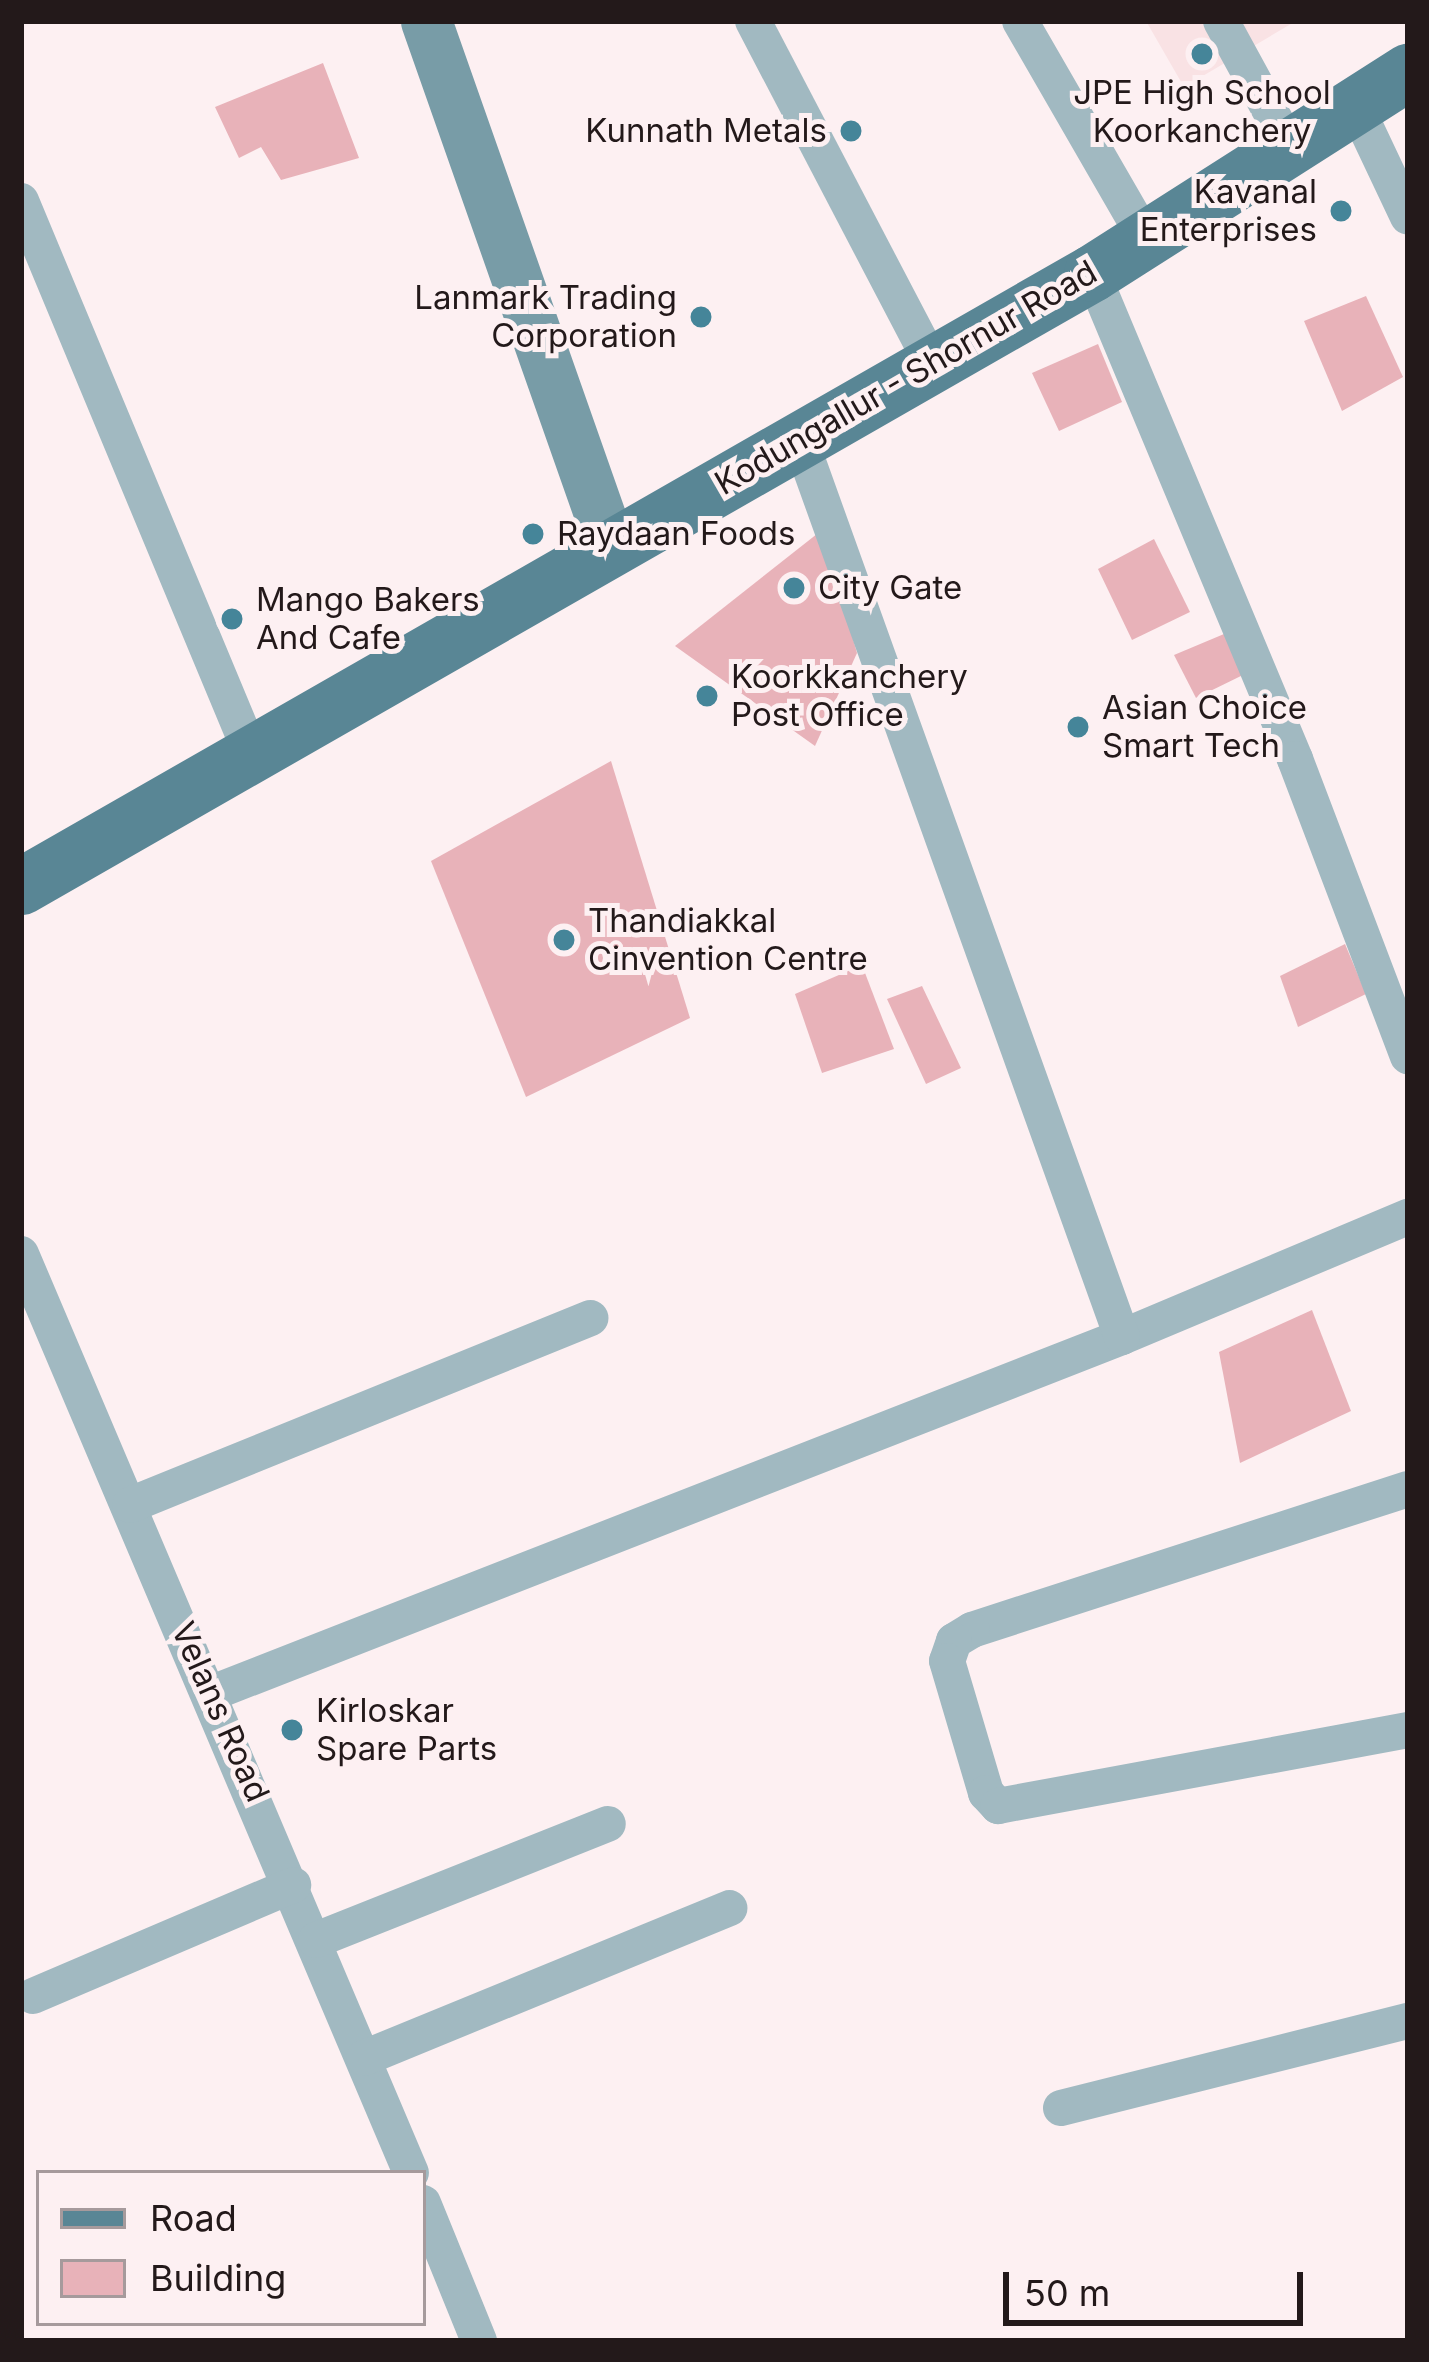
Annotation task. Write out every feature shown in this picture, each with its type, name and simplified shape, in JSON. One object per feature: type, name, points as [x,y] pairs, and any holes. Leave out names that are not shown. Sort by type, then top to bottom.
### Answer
[{"type":"main road","name":"Kodungallur - Shornur Road","points":[[21,886],[1092,273],[1357,109],[1408,72]]},
{"type":"street","points":[[426,21],[612,550]]},
{"type":"street","points":[[753,21],[932,364]]},
{"type":"street","points":[[1019,21],[1146,239]]},
{"type":"street","points":[[1221,21],[1291,149]]},
{"type":"street","points":[[1357,109],[1408,218]]},
{"type":"street","points":[[21,201],[250,751]]},
{"type":"street","points":[[1092,273],[1295,759],[1408,1056]]},
{"type":"street","points":[[799,437],[1122,1337]]},
{"type":"street","points":[[212,1693],[1122,1337],[1408,1217]]},
{"type":"street","name":"Velans Road","points":[[22,1257],[212,1693],[410,2170]]},
{"type":"street","points":[[130,1504],[591,1318]]},
{"type":"street","points":[[1408,1489],[972,1630],[954,1641],[946,1661],[986,1793],[998,1806],[1408,1730]]},
{"type":"street","points":[[316,1940],[608,1824]]},
{"type":"street","points":[[33,1996],[293,1885]]},
{"type":"street","points":[[364,2058],[728,1908]]},
{"type":"street","points":[[1061,2108],[1408,2021]]},
{"type":"street","points":[[426,2210],[479,2341]]},
{"type":"shaded area","name":"JPE High School Koorkanchery","points":[[1146,21],[1296,21],[1184,87]]},
{"type":"building","points":[[323,63],[359,158],[281,180],[261,147],[239,158],[215,107]]},
{"type":"building","points":[[1366,296],[1403,377],[1342,411],[1304,321]]},
{"type":"building","points":[[1098,344],[1122,402],[1059,431],[1032,373]]},
{"type":"building","name":"City Gate","points":[[822,530],[857,653],[815,746],[675,646]]},
{"type":"building","points":[[1154,539],[1190,612],[1132,640],[1098,569]]},
{"type":"building","points":[[1224,634],[1245,674],[1196,698],[1174,655]]},
{"type":"building","name":"Thandiakkal Cinvention Centre","points":[[611,761],[690,1018],[526,1097],[431,861]]},
{"type":"building","points":[[1345,944],[1366,994],[1298,1027],[1280,976]]},
{"type":"building","points":[[862,965],[894,1049],[822,1073],[795,994]]},
{"type":"building","points":[[922,986],[961,1068],[926,1084],[887,999]]},
{"type":"building","points":[[1312,1310],[1351,1411],[1240,1463],[1219,1352]]},
{"type":"place","name":"JPE High School Koorkanchery","points":[[1202,54]]},
{"type":"place","name":"Kunnath Metals","points":[[851,131]]},
{"type":"place","name":"Kavanal Enterprises","points":[[1341,211]]},
{"type":"place","name":"Lanmark Trading Corporation","points":[[701,317]]},
{"type":"place","name":"Raydaan Foods","points":[[533,534]]},
{"type":"place","name":"City Gate","points":[[794,588]]},
{"type":"place","name":"Mango Bakers And Cafe","points":[[232,619]]},
{"type":"place","name":"Koorkkanchery Post Office","points":[[707,696]]},
{"type":"place","name":"Asian Choice Smart Tech","points":[[1078,727]]},
{"type":"place","name":"Thandiakkal Cinvention Centre","points":[[564,940]]},
{"type":"place","name":"Kirloskar Spare Parts","points":[[292,1730]]}]
